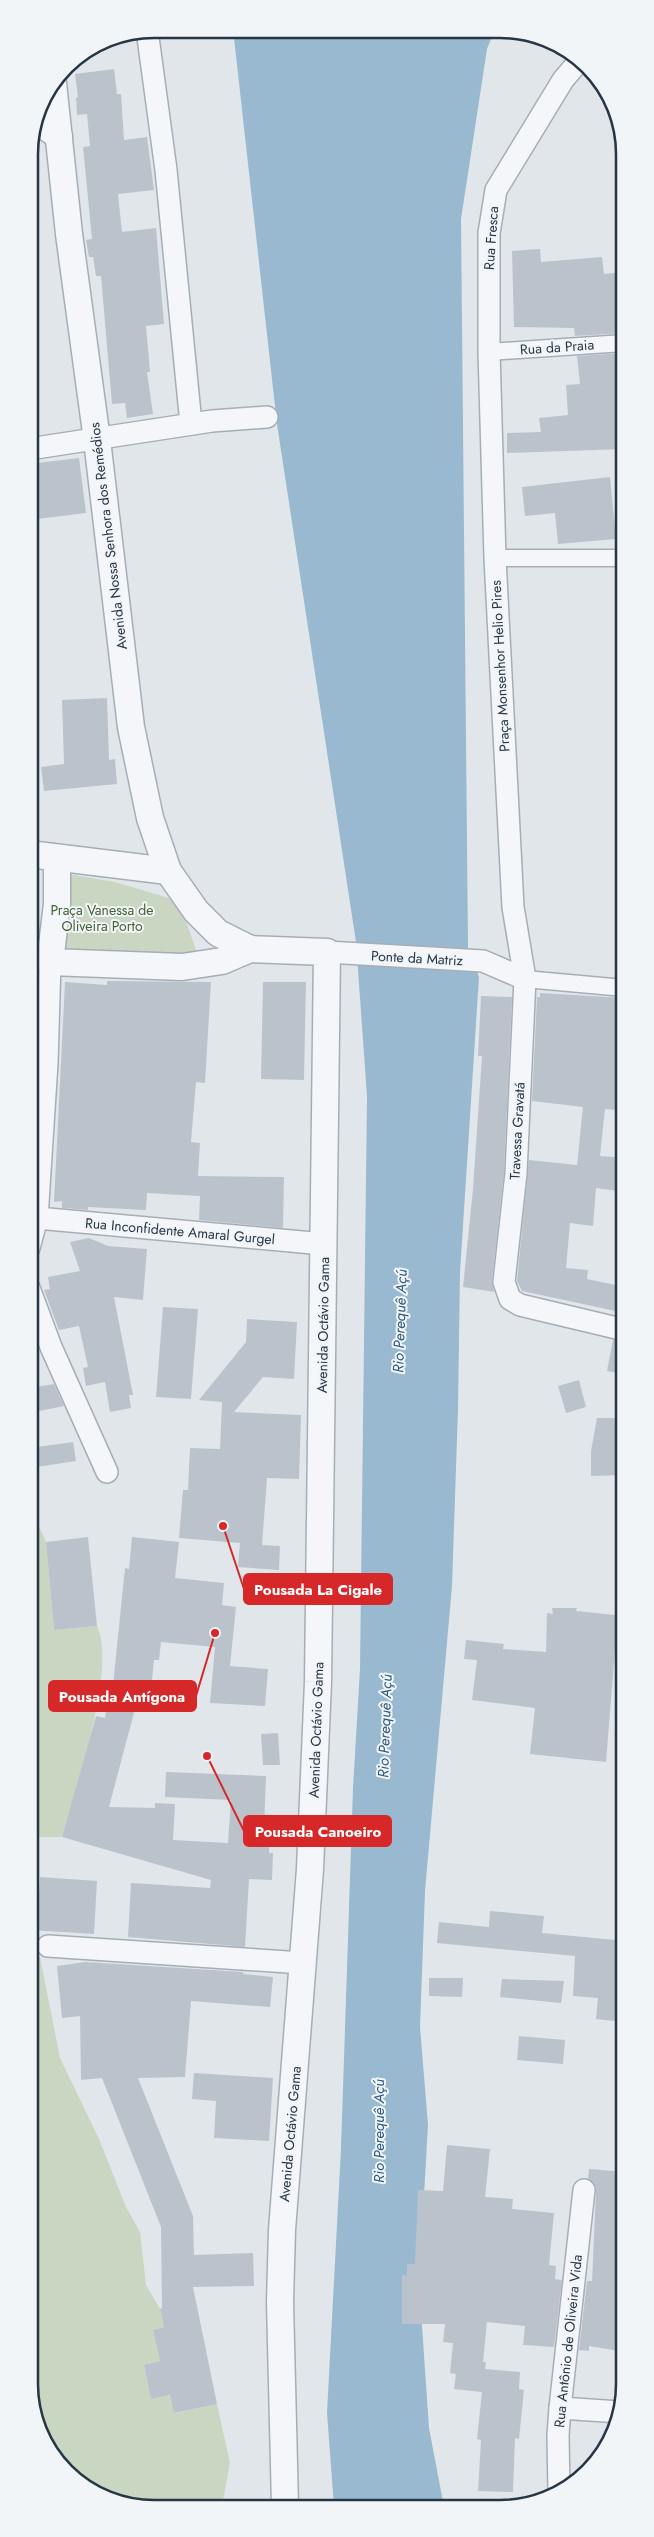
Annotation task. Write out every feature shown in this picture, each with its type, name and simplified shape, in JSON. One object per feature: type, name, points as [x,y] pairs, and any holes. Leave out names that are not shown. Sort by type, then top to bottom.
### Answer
[{"type":"street","points":[[148,38],[166,170],[191,424]]},
{"type":"street","name":"Rua Fresca","points":[[489,352],[489,232],[496,190],[563,80],[576,65]]},
{"type":"street","name":"Avenida Nossa Senhora dos Remédios","points":[[55,92],[69,234],[97,440],[131,728],[150,818],[168,871],[196,911],[218,933],[250,949]]},
{"type":"street","points":[[41,124],[59,136]]},
{"type":"street","name":"Rua da Praia","points":[[489,352],[616,344]]},
{"type":"street","name":"Praça Monsenhor Helio Pires","points":[[489,352],[495,558],[513,907],[524,979]]},
{"type":"street","points":[[38,447],[97,440],[191,424],[267,417]]},
{"type":"street","points":[[495,558],[616,558]]},
{"type":"street","points":[[38,855],[168,871]]},
{"type":"street","points":[[38,1190],[47,1063],[50,962],[57,904],[57,858]]},
{"type":"street","points":[[50,962],[182,968],[222,961],[250,949],[339,953]]},
{"type":"street","name":"Ponte da Matriz","points":[[339,953],[484,962],[524,979]]},
{"type":"street","name":"Avenida Octávio Gama","points":[[285,2500],[280,2302],[282,2230],[310,1870],[318,1682],[324,1244],[339,953]]},
{"type":"street","points":[[524,979],[616,987]]},
{"type":"street","name":"Travessa Gravatá","points":[[524,979],[516,1173],[504,1282],[510,1299],[520,1305],[616,1328]]},
{"type":"street","name":"Rua Inconfidente Amaral Gurgel","points":[[38,1218],[324,1244]]},
{"type":"street","points":[[38,1312],[51,1347],[107,1472]]},
{"type":"street","points":[[48,1946],[303,1963]]},
{"type":"street","name":"Rua Antônio de Oliveira Vida","points":[[559,2484],[558,2435],[560,2408],[584,2190]]},
{"type":"street","points":[[560,2408],[613,2412]]},
{"type":"green space","name":"Praça Vanessa de Oliveira Porto","points":[[62,873],[115,882],[179,901],[200,962],[67,954],[63,949]]},
{"type":"green space","points":[[38,1524],[46,1542],[54,1630],[97,1626],[102,1645],[102,1670],[92,1730],[62,1837],[38,1837]]},
{"type":"green space","points":[[38,1957],[40,1957],[60,2058],[99,2139],[126,2207],[140,2232],[146,2285],[160,2309],[164,2327],[153,2330],[160,2361],[144,2365],[151,2399],[170,2395],[175,2413],[217,2404],[230,2463],[223,2500],[138,2499],[102,2488],[77,2471],[57,2448],[49,2435],[41,2414],[38,2399]]},
{"type":"water","name":"Rio Perequê Açú","points":[[234,38],[491,38],[487,49],[461,219],[468,948],[479,977],[460,1272],[452,1586],[425,1891],[420,2027],[428,2125],[419,2282],[429,2428],[443,2500],[334,2500],[327,2413],[341,2149],[353,1788],[360,1669],[367,1096],[356,942],[277,424]]},
{"type":"building","points":[[114,69],[117,94],[121,94],[124,140],[147,137],[154,190],[118,194],[122,232],[156,228],[164,324],[146,326],[150,372],[147,372],[153,414],[127,418],[125,403],[112,404],[101,276],[96,276],[93,257],[89,257],[86,240],[92,239],[83,147],[90,146],[87,114],[77,115],[76,98],[78,97],[75,74]]},
{"type":"building","points":[[540,249],[541,262],[602,257],[604,274],[616,273],[616,333],[575,336],[574,328],[514,327],[512,251]]},
{"type":"building","points":[[616,354],[616,449],[507,453],[507,433],[541,432],[539,418],[568,415],[566,385],[580,384],[577,356]]},
{"type":"building","points":[[79,458],[86,513],[38,519],[38,463]]},
{"type":"building","points":[[610,477],[616,539],[558,544],[555,513],[525,516],[522,487]]},
{"type":"building","points":[[107,698],[109,760],[115,759],[117,784],[44,791],[41,767],[64,764],[62,700]]},
{"type":"building","points":[[107,981],[211,982],[205,1083],[196,1082],[191,1142],[200,1143],[198,1176],[284,1177],[283,1228],[199,1220],[200,1196],[147,1193],[146,1210],[88,1207],[88,1210],[62,1208],[62,1201],[54,1202],[65,982],[107,985]]},
{"type":"building","points":[[263,982],[306,982],[304,1080],[261,1079]]},
{"type":"building","points":[[540,993],[616,998],[616,1110],[605,1109],[600,1156],[616,1157],[616,1191],[596,1188],[593,1226],[570,1223],[566,1268],[588,1270],[587,1279],[616,1285],[616,1311],[522,1291],[517,1281],[529,1160],[577,1165],[583,1107],[532,1101],[537,997],[540,997]]},
{"type":"building","points":[[481,996],[512,997],[504,1172],[492,1281],[494,1292],[463,1287],[473,1189],[482,1056],[478,1056]]},
{"type":"building","points":[[89,1238],[108,1246],[147,1249],[143,1300],[114,1297],[133,1395],[129,1395],[131,1408],[110,1412],[105,1382],[86,1386],[83,1368],[88,1367],[79,1326],[59,1330],[44,1290],[50,1289],[48,1277],[80,1271],[70,1242]]},
{"type":"building","points":[[163,1307],[198,1309],[191,1399],[156,1397]]},
{"type":"building","points":[[247,1319],[297,1322],[294,1379],[263,1377],[234,1412],[301,1415],[299,1479],[267,1478],[262,1545],[280,1546],[279,1570],[238,1567],[240,1543],[179,1538],[183,1490],[188,1490],[190,1448],[220,1449],[222,1402],[199,1400],[246,1342]]},
{"type":"building","points":[[613,1340],[616,1340],[616,1372],[607,1371]]},
{"type":"building","points":[[579,1380],[586,1407],[566,1413],[558,1386]]},
{"type":"building","points":[[54,1384],[64,1406],[38,1411],[38,1387]]},
{"type":"building","points":[[597,1418],[616,1418],[616,1475],[591,1476],[591,1451]]},
{"type":"building","points":[[73,1442],[76,1461],[38,1467],[38,1447]]},
{"type":"building","points":[[88,1537],[97,1626],[54,1630],[46,1542]]},
{"type":"building","points":[[132,1537],[179,1542],[175,1578],[224,1583],[222,1605],[236,1607],[230,1666],[268,1669],[265,1706],[210,1703],[215,1647],[161,1642],[159,1660],[154,1660],[149,1710],[135,1709],[109,1807],[155,1808],[155,1803],[175,1804],[173,1840],[228,1843],[231,1800],[165,1797],[166,1772],[266,1776],[264,1829],[270,1829],[269,1853],[273,1853],[272,1880],[249,1879],[245,1947],[128,1937],[131,1883],[210,1888],[211,1880],[62,1837],[96,1716],[105,1718],[109,1685],[113,1685],[125,1568],[129,1569]]},
{"type":"building","points":[[552,1608],[577,1608],[576,1611],[616,1615],[616,1650],[606,1762],[530,1754],[535,1708],[472,1700],[477,1660],[464,1659],[466,1640],[504,1644],[503,1649],[546,1652],[547,1613],[553,1614]]},
{"type":"building","points":[[278,1733],[280,1765],[263,1765],[261,1734]]},
{"type":"building","points":[[40,1877],[97,1881],[94,1934],[38,1930]]},
{"type":"building","points":[[490,1911],[544,1916],[542,1933],[616,1940],[616,2021],[596,2019],[598,1998],[573,1996],[575,1956],[437,1943],[439,1922],[489,1927]]},
{"type":"building","points":[[85,1962],[243,1972],[243,1974],[273,1977],[270,2007],[191,2001],[185,2077],[138,2078],[193,2216],[194,2255],[253,2253],[254,2286],[193,2287],[217,2404],[174,2413],[170,2395],[151,2399],[144,2365],[160,2361],[153,2330],[164,2327],[160,2309],[162,2308],[161,2227],[102,2078],[81,2080],[80,2016],[62,2018],[57,1966]]},
{"type":"building","points":[[429,1978],[463,1978],[462,1997],[429,1996]]},
{"type":"building","points":[[502,1979],[564,1981],[561,2003],[500,1997]]},
{"type":"building","points":[[519,2036],[565,2040],[563,2064],[517,2060]]},
{"type":"building","points":[[194,2073],[273,2078],[269,2141],[214,2138],[216,2101],[192,2099]]},
{"type":"building","points":[[447,2145],[490,2149],[485,2197],[513,2199],[512,2209],[554,2213],[549,2265],[556,2266],[555,2279],[562,2280],[554,2347],[523,2345],[525,2326],[487,2322],[483,2362],[486,2362],[485,2369],[520,2372],[519,2389],[524,2390],[519,2439],[515,2438],[513,2492],[478,2491],[481,2440],[477,2439],[482,2392],[454,2389],[456,2374],[450,2373],[453,2343],[443,2342],[445,2324],[402,2324],[402,2275],[407,2276],[407,2264],[415,2264],[418,2190],[443,2191]]},
{"type":"building","points":[[589,2169],[616,2171],[616,2350],[589,2346],[589,2351],[579,2350],[587,2281],[592,2281],[596,2191],[595,2185],[588,2178]]},
{"type":"place","name":"Pousada La Cigale","points":[[223,1526]]},
{"type":"place","name":"Pousada Antígona","points":[[215,1633]]},
{"type":"place","name":"Pousada Canoeiro","points":[[207,1756]]}]
